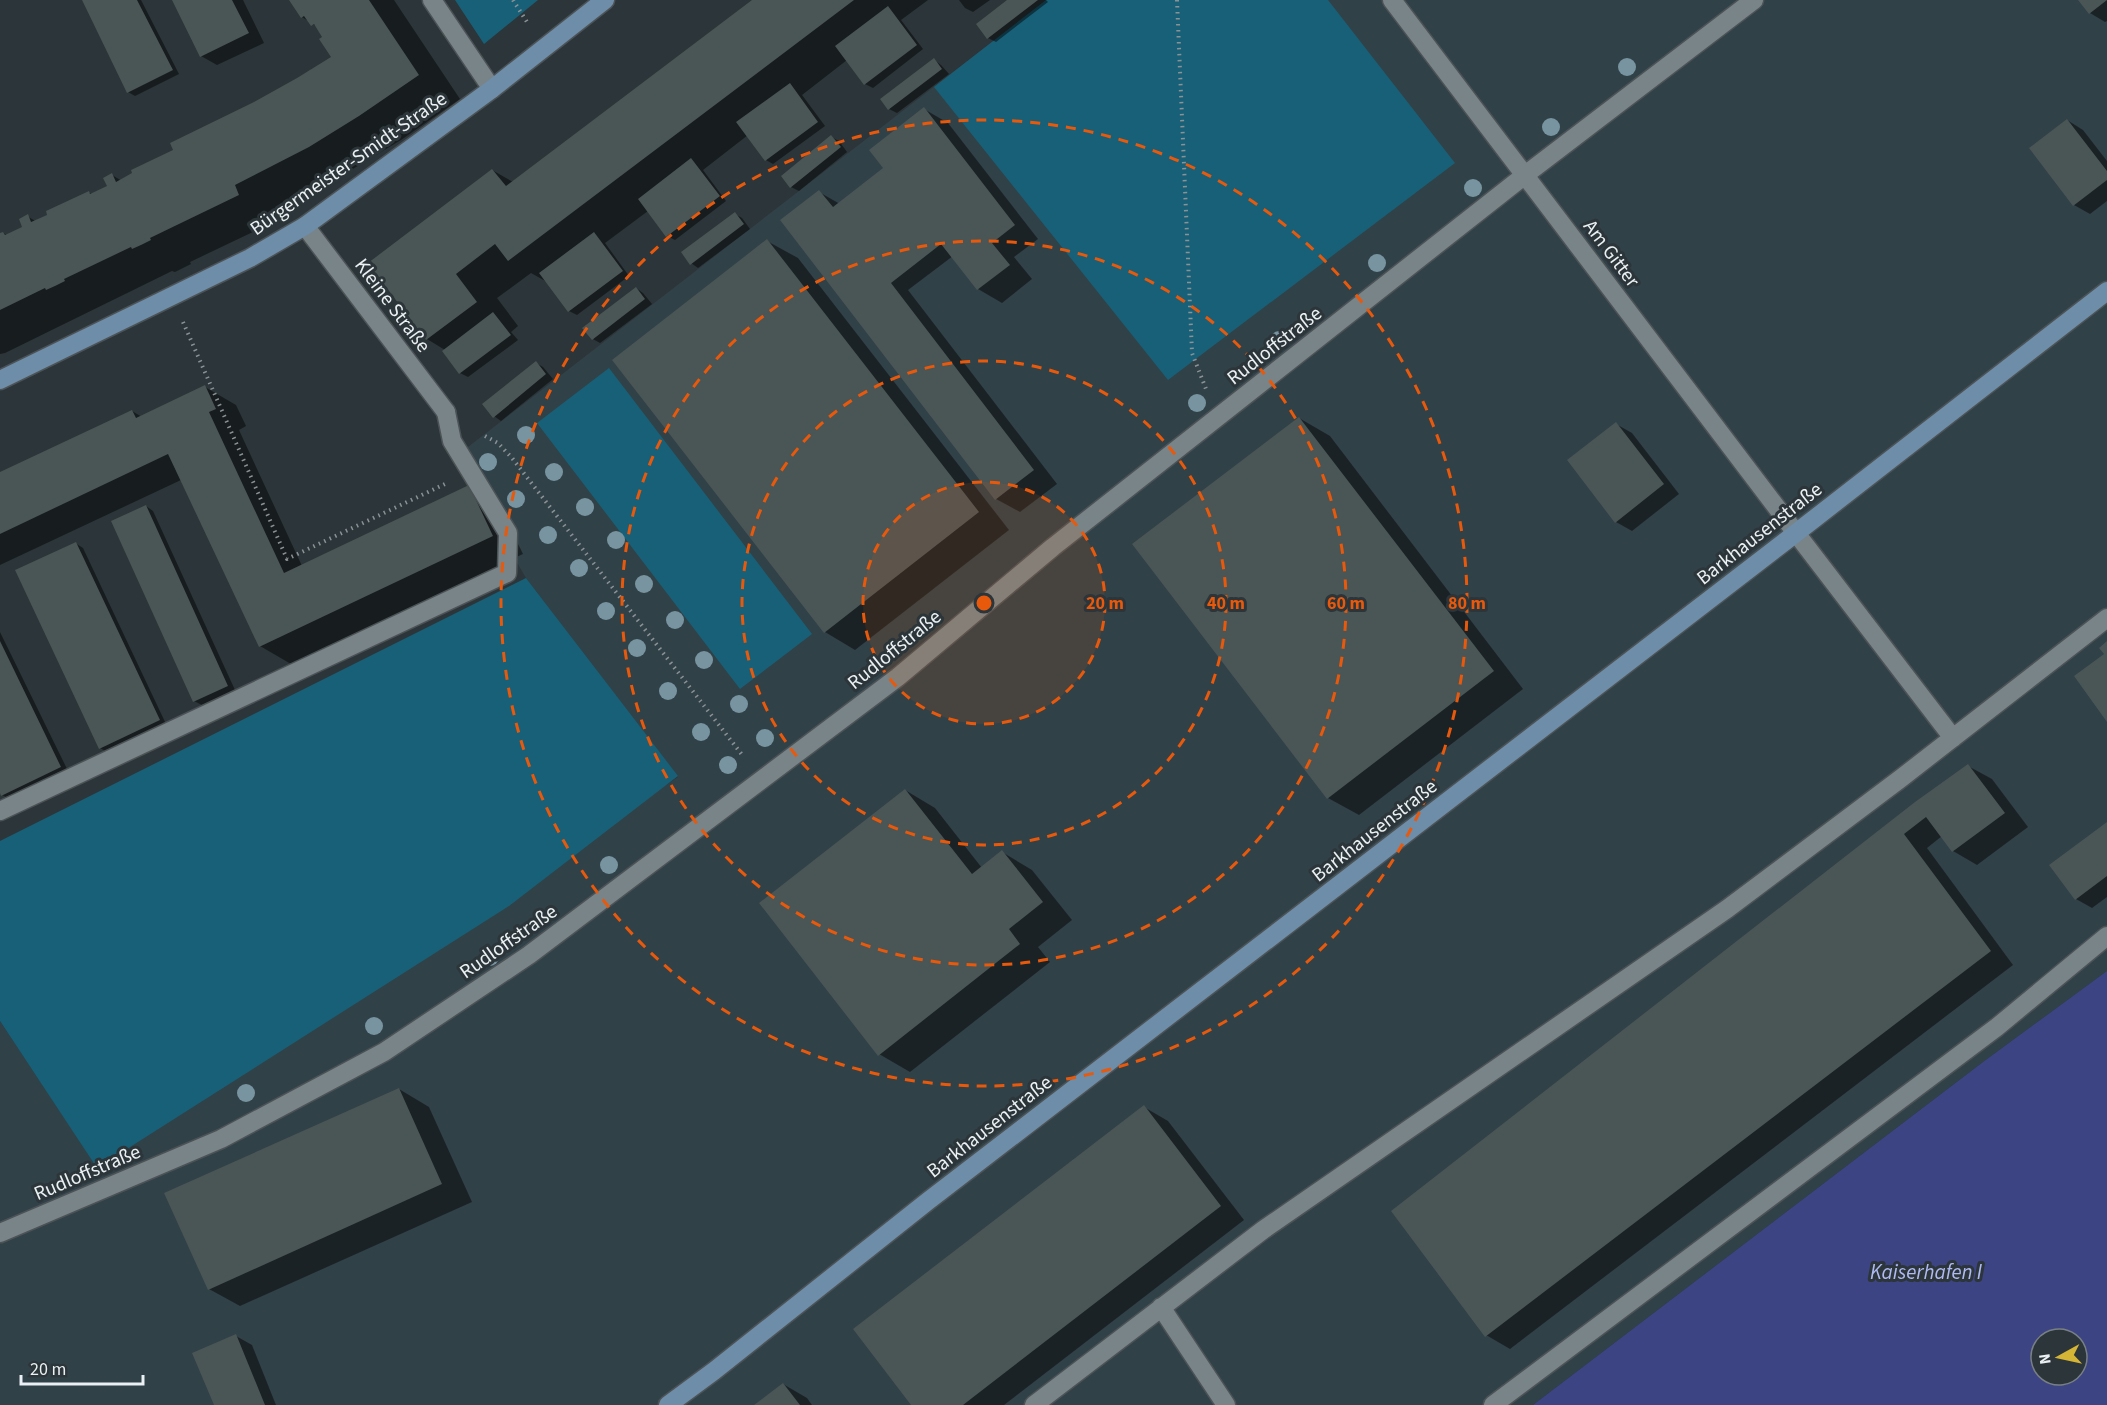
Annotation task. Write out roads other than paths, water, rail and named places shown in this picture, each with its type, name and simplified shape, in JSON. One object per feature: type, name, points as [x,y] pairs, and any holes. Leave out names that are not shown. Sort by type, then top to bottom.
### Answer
[{"type":"main road","name":"Bürgermeister-Smidt-Straße","points":[[0,380],[250,258],[305,226],[492,89],[605,0]]},
{"type":"main road","name":"Barkhausenstraße","points":[[668,1405],[937,1194],[2107,291]]},
{"type":"street","points":[[432,0],[492,89]]},
{"type":"street","name":"Am Gitter","points":[[1392,0],[1953,738]]},
{"type":"street","name":"Rudloffstraße","points":[[0,1233],[221,1139],[384,1052],[529,955],[898,677],[1053,548],[1217,418],[1525,175],[1754,0]]},
{"type":"street","name":"Kleine Straße","points":[[0,811],[507,573],[508,533],[452,441],[446,412],[305,226]]},
{"type":"street","points":[[1034,1405],[1263,1230],[1727,909],[2107,618]]},
{"type":"street","points":[[1493,1405],[1997,1027],[2107,936]]},
{"type":"street","points":[[1161,1307],[1226,1405]]},
{"type":"water","name":"Kaiserhafen I","points":[[2107,971],[2107,1405],[1533,1405],[1983,1062]]}]
